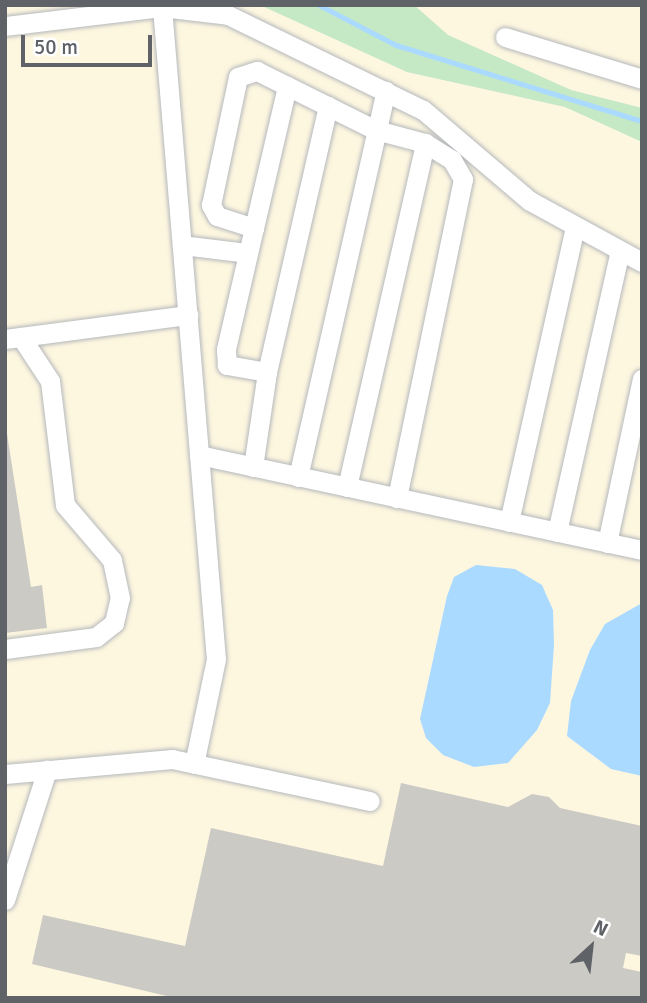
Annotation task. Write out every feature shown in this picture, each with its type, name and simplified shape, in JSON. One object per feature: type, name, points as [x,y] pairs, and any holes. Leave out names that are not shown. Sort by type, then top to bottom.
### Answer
[{"type":"lane","points":[[162,7],[216,659],[194,764]]},
{"type":"lane","points":[[5,26],[162,7],[228,15],[440,120],[517,191],[575,227],[642,262]]},
{"type":"lane","points":[[505,37],[642,79]]},
{"type":"lane","points":[[254,228],[217,216],[211,205],[238,77],[257,71],[376,130],[425,143],[452,160],[463,179],[397,498]]},
{"type":"lane","points":[[267,372],[227,365],[248,253],[287,86]]},
{"type":"lane","points":[[298,477],[386,91]]},
{"type":"lane","points":[[253,467],[267,372],[328,106]]},
{"type":"lane","points":[[347,487],[425,143]]},
{"type":"lane","points":[[509,522],[575,227]]},
{"type":"lane","points":[[182,245],[248,253]]},
{"type":"lane","points":[[557,532],[620,251]]},
{"type":"lane","points":[[13,338],[188,315]]},
{"type":"lane","points":[[5,649],[96,637],[114,623],[120,598],[112,560],[65,505],[50,381],[13,338]]},
{"type":"lane","points":[[607,543],[642,379]]},
{"type":"lane","points":[[199,455],[642,550]]},
{"type":"lane","points":[[5,774],[161,759],[369,801]]},
{"type":"lane","points":[[5,900],[47,770]]},
{"type":"shaded area","points":[[5,5],[260,5],[407,72],[565,107],[642,142],[642,998],[5,998]]},
{"type":"shaded area","points":[[414,5],[642,5],[642,108],[571,90],[448,35]]},
{"type":"green space","points":[[260,5],[414,5],[448,35],[571,90],[642,108],[642,142],[565,107],[407,72]]},
{"type":"water","points":[[476,565],[515,569],[542,585],[553,610],[554,645],[550,703],[537,730],[508,763],[474,767],[443,755],[426,738],[420,719],[447,596],[454,577]]},
{"type":"water","points":[[642,603],[642,776],[611,769],[567,736],[571,701],[590,650],[605,624]]},
{"type":"building","points":[[5,421],[31,587],[42,585],[47,628],[5,633]]},
{"type":"building","points":[[401,783],[508,807],[532,794],[549,797],[560,808],[642,826],[642,956],[626,953],[623,968],[642,972],[642,998],[175,998],[32,964],[43,915],[185,946],[211,828],[383,866]]},
{"type":"waterway","points":[[319,5],[396,45],[642,121]]}]
